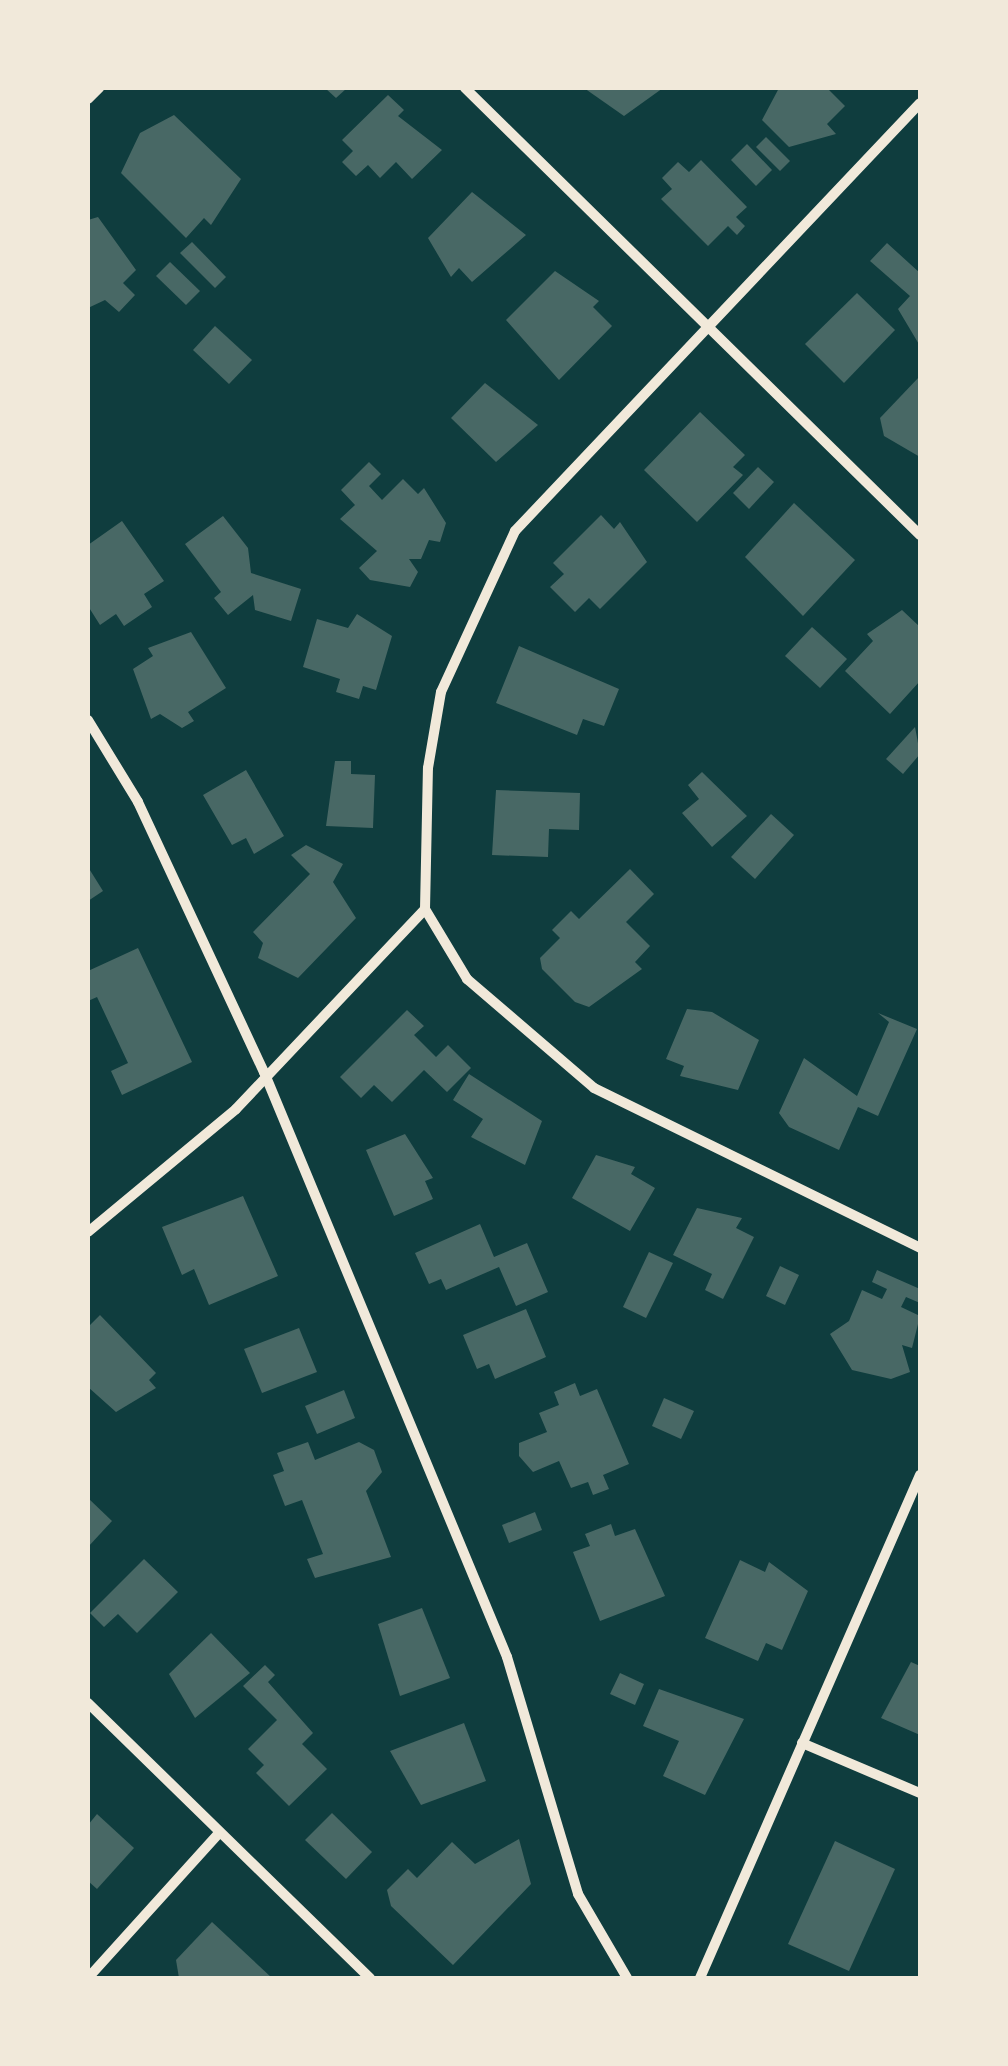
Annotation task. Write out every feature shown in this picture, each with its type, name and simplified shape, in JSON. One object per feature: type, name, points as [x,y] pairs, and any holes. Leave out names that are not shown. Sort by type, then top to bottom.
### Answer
[{"type":"street","points":[[88,99],[98,88]]},
{"type":"street","points":[[465,88],[920,535]]},
{"type":"street","points":[[920,103],[712,332],[515,531],[474,610],[440,692],[428,768],[425,909],[467,979],[521,1034],[594,1088],[920,1248]]},
{"type":"street","points":[[88,720],[138,802],[264,1072],[507,1657],[578,1894],[627,1978]]},
{"type":"street","points":[[88,1232],[236,1109],[264,1072],[425,909]]},
{"type":"street","points":[[700,1978],[920,1476]]},
{"type":"street","points":[[88,1703],[370,1978]]},
{"type":"street","points":[[802,1743],[920,1793]]},
{"type":"street","points":[[88,1978],[219,1833]]},
{"type":"building","points":[[325,88],[347,88],[336,98]]},
{"type":"building","points":[[584,88],[663,88],[624,116]]},
{"type":"building","points":[[779,88],[827,88],[845,106],[827,124],[836,134],[789,147],[762,120]]},
{"type":"building","points":[[388,95],[404,110],[398,116],[442,150],[412,179],[396,162],[380,178],[368,165],[356,176],[342,162],[353,151],[342,140]]},
{"type":"building","points":[[174,115],[241,179],[211,225],[204,218],[186,238],[121,173],[140,133]]},
{"type":"building","points":[[766,137],[790,161],[780,171],[756,147]]},
{"type":"building","points":[[747,144],[772,170],[756,186],[731,160]]},
{"type":"building","points":[[701,160],[747,207],[736,217],[745,226],[737,235],[728,226],[708,246],[661,199],[672,189],[662,178],[678,162],[689,172]]},
{"type":"building","points":[[472,192],[526,235],[472,282],[459,268],[451,277],[428,238]]},
{"type":"building","points":[[98,217],[136,270],[123,283],[135,295],[119,312],[105,300],[88,308],[88,220]]},
{"type":"building","points":[[192,242],[226,277],[215,288],[180,253]]},
{"type":"building","points":[[887,243],[920,273],[920,346],[898,309],[910,296],[870,261]]},
{"type":"building","points":[[170,262],[200,291],[186,305],[156,276]]},
{"type":"building","points":[[555,271],[599,301],[593,307],[612,326],[559,380],[506,320]]},
{"type":"building","points":[[857,293],[895,330],[844,383],[805,344]]},
{"type":"building","points":[[215,326],[252,360],[229,384],[193,350]]},
{"type":"building","points":[[920,376],[920,457],[884,436],[880,418]]},
{"type":"building","points":[[485,383],[538,425],[496,462],[451,418]]},
{"type":"building","points":[[700,412],[745,455],[733,467],[743,475],[697,522],[644,470]]},
{"type":"building","points":[[369,462],[381,474],[369,486],[382,500],[403,479],[418,494],[424,488],[446,523],[440,542],[429,540],[421,559],[409,559],[418,572],[410,587],[370,580],[359,568],[377,551],[340,519],[355,505],[341,490]]},
{"type":"building","points":[[758,467],[774,482],[749,509],[733,493]]},
{"type":"building","points":[[794,503],[855,560],[803,616],[745,557]]},
{"type":"building","points":[[601,515],[614,529],[620,522],[647,562],[600,609],[589,598],[575,612],[550,587],[564,574],[553,563]]},
{"type":"building","points":[[223,516],[248,548],[251,573],[301,589],[291,621],[255,610],[253,595],[228,615],[214,598],[221,592],[185,544]]},
{"type":"building","points":[[122,521],[164,581],[144,594],[152,607],[124,626],[116,614],[100,625],[88,606],[88,545]]},
{"type":"building","points":[[902,610],[920,627],[920,681],[890,714],[845,671],[873,641],[867,634]]},
{"type":"building","points":[[357,614],[392,636],[376,690],[363,686],[359,699],[336,692],[340,679],[303,667],[317,619],[348,628]]},
{"type":"building","points":[[812,627],[847,659],[820,688],[785,656]]},
{"type":"building","points":[[191,632],[226,688],[188,712],[194,721],[182,728],[160,714],[151,719],[133,669],[153,656],[148,648]]},
{"type":"building","points":[[519,646],[619,689],[604,726],[583,719],[577,735],[496,703]]},
{"type":"building","points":[[915,727],[920,754],[903,774],[886,759]]},
{"type":"building","points":[[335,761],[351,761],[351,774],[375,775],[373,828],[326,826]]},
{"type":"building","points":[[246,770],[284,836],[254,854],[246,838],[232,845],[203,795]]},
{"type":"building","points":[[702,772],[747,816],[712,847],[682,813],[699,799],[688,785]]},
{"type":"building","points":[[496,790],[580,793],[579,830],[549,829],[548,857],[492,855]]},
{"type":"building","points":[[771,814],[794,835],[755,879],[731,857]]},
{"type":"building","points":[[306,845],[343,864],[333,882],[356,918],[298,978],[258,958],[263,943],[253,932],[310,874],[291,855]]},
{"type":"building","points":[[88,867],[103,891],[88,901]]},
{"type":"building","points":[[630,869],[654,894],[626,922],[650,946],[635,962],[642,969],[589,1007],[575,1002],[542,969],[540,958],[560,938],[552,930],[571,911],[579,919]]},
{"type":"building","points":[[138,948],[192,1062],[122,1095],[111,1071],[128,1063],[97,997],[88,1001],[88,971]]},
{"type":"building","points":[[687,1009],[712,1012],[759,1040],[738,1090],[680,1076],[684,1066],[666,1059]]},
{"type":"building","points":[[407,1010],[424,1026],[414,1035],[436,1057],[448,1045],[471,1068],[447,1092],[424,1070],[392,1102],[374,1085],[361,1098],[340,1077]]},
{"type":"building","points":[[878,1013],[917,1029],[878,1116],[858,1107],[839,1150],[789,1127],[779,1113],[804,1058],[857,1096],[889,1022]]},
{"type":"building","points":[[469,1074],[542,1121],[525,1165],[471,1137],[483,1119],[453,1100]]},
{"type":"building","points":[[405,1134],[433,1178],[425,1181],[433,1199],[394,1216],[366,1150]]},
{"type":"building","points":[[596,1155],[635,1167],[631,1174],[655,1188],[630,1231],[572,1198]]},
{"type":"building","points":[[243,1196],[278,1276],[209,1305],[194,1269],[182,1275],[162,1227]]},
{"type":"building","points":[[697,1208],[742,1218],[736,1228],[754,1237],[723,1299],[705,1290],[712,1274],[673,1255]]},
{"type":"building","points":[[480,1224],[494,1257],[527,1243],[548,1292],[516,1306],[499,1267],[446,1290],[441,1279],[429,1284],[415,1253]]},
{"type":"building","points":[[649,1252],[673,1263],[646,1318],[623,1307]]},
{"type":"building","points":[[780,1266],[799,1275],[785,1305],[766,1296]]},
{"type":"building","points":[[877,1270],[920,1289],[920,1303],[906,1297],[901,1307],[920,1316],[912,1348],[902,1345],[910,1372],[891,1379],[852,1370],[830,1334],[849,1321],[862,1290],[882,1299],[887,1289],[872,1282]]},
{"type":"building","points":[[526,1309],[546,1357],[495,1379],[489,1364],[477,1369],[463,1335]]},
{"type":"building","points":[[100,1315],[156,1373],[149,1380],[156,1388],[116,1412],[88,1387],[88,1327]]},
{"type":"building","points":[[299,1328],[317,1372],[262,1393],[244,1349]]},
{"type":"building","points":[[575,1383],[580,1396],[597,1389],[629,1464],[603,1475],[609,1489],[593,1495],[588,1482],[571,1488],[559,1461],[533,1472],[519,1456],[519,1443],[547,1432],[539,1413],[559,1405],[554,1392]]},
{"type":"building","points":[[344,1390],[355,1418],[317,1434],[305,1406]]},
{"type":"building","points":[[664,1398],[694,1411],[681,1439],[652,1426]]},
{"type":"building","points":[[308,1442],[315,1460],[359,1442],[374,1450],[382,1472],[366,1491],[391,1557],[315,1578],[307,1559],[323,1554],[302,1500],[285,1506],[273,1475],[284,1471],[277,1453]]},
{"type":"building","points":[[88,1498],[112,1521],[88,1547]]},
{"type":"building","points":[[535,1512],[542,1530],[509,1543],[502,1525]]},
{"type":"building","points":[[611,1524],[615,1536],[635,1529],[665,1596],[600,1621],[573,1552],[590,1546],[585,1534]]},
{"type":"building","points":[[144,1559],[178,1592],[137,1633],[118,1614],[104,1627],[90,1613]]},
{"type":"building","points":[[740,1560],[765,1572],[769,1562],[808,1591],[782,1650],[766,1643],[758,1661],[705,1638]]},
{"type":"building","points":[[422,1608],[450,1678],[400,1696],[378,1624]]},
{"type":"building","points":[[211,1633],[250,1673],[195,1718],[169,1674]]},
{"type":"building","points":[[911,1662],[920,1666],[920,1735],[881,1718]]},
{"type":"building","points":[[265,1665],[275,1675],[268,1682],[313,1733],[302,1744],[327,1769],[289,1806],[256,1773],[264,1765],[248,1749],[277,1720],[243,1686]]},
{"type":"building","points":[[620,1673],[644,1684],[635,1705],[610,1694]]},
{"type":"building","points":[[659,1689],[744,1719],[705,1795],[663,1776],[679,1741],[643,1726]]},
{"type":"building","points":[[464,1723],[486,1781],[421,1805],[390,1751]]},
{"type":"building","points":[[332,1813],[372,1852],[346,1879],[305,1840]]},
{"type":"building","points":[[97,1814],[134,1848],[97,1889],[88,1881],[88,1825]]},
{"type":"building","points":[[519,1839],[531,1884],[453,1965],[391,1906],[387,1890],[408,1869],[417,1878],[452,1842],[475,1864]]},
{"type":"building","points":[[835,1841],[895,1869],[849,1971],[788,1944]]},
{"type":"building","points":[[212,1922],[272,1978],[179,1978],[176,1960]]}]
